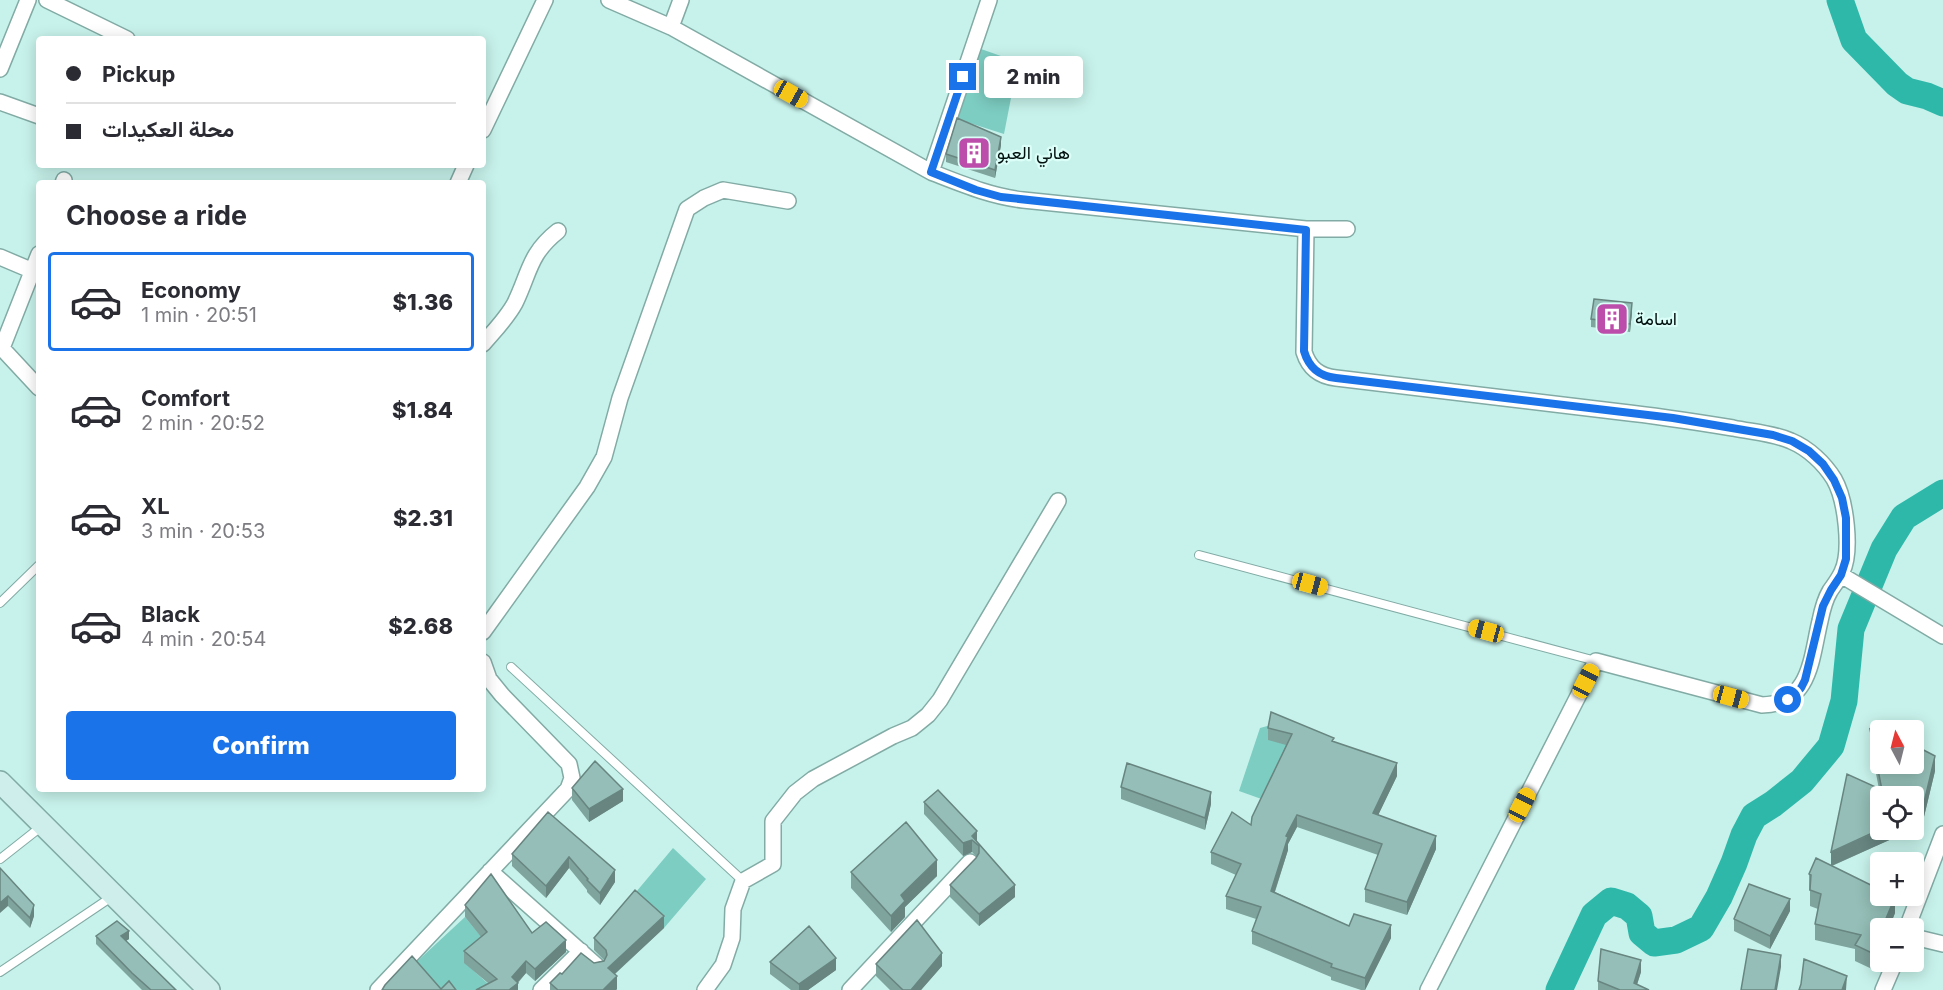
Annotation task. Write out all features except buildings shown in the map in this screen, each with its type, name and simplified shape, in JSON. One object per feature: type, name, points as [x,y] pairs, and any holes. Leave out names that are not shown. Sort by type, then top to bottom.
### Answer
[{"type":"main road","points":[[0,782],[208,990]]},
{"type":"street","points":[[0,69],[28,0]]},
{"type":"street","points":[[47,0],[121,36]]},
{"type":"street","points":[[486,124],[545,0]]},
{"type":"street","points":[[609,0],[671,27],[931,172],[976,190],[1001,197],[1306,230],[1347,230]]},
{"type":"street","points":[[671,27],[681,0]]},
{"type":"street","points":[[931,172],[988,0]]},
{"type":"street","points":[[0,102],[36,115]]},
{"type":"street","points":[[486,628],[587,487],[600,465],[620,398],[687,209],[723,190],[788,201]]},
{"type":"street","points":[[1306,230],[1304,351],[1307,360],[1319,374],[1336,378],[1673,418],[1773,435],[1792,441],[1809,451],[1823,464],[1842,498],[1846,518],[1846,559],[1841,575],[1823,606],[1805,680],[1795,694],[1780,703],[1762,705],[1596,661],[1428,990]]},
{"type":"street","points":[[486,340],[515,303],[536,253],[558,231]]},
{"type":"street","points":[[0,257],[33,271]]},
{"type":"street","points":[[36,262],[1,347],[36,385]]},
{"type":"street","points":[[705,990],[723,965],[732,938],[733,909],[743,881],[773,864],[772,821],[795,793],[813,779],[912,728],[934,708],[1058,501]]},
{"type":"street","points":[[1841,575],[1943,636]]},
{"type":"street","points":[[378,990],[568,789],[572,778],[569,764],[502,695],[489,679],[486,670]]},
{"type":"street","points":[[1911,918],[1943,834]]},
{"type":"street","points":[[850,990],[970,862]]},
{"type":"street","points":[[490,871],[597,966]]},
{"type":"street","points":[[1924,939],[1943,944]]},
{"type":"street","points":[[541,990],[581,951]]},
{"type":"street","points":[[1883,990],[1891,972]]},
{"type":"lane","points":[[1199,555],[1596,661]]},
{"type":"lane","points":[[0,603],[36,568]]},
{"type":"lane","points":[[511,667],[743,881]]},
{"type":"lane","points":[[0,859],[43,825]]},
{"type":"lane","points":[[0,972],[114,895]]},
{"type":"green space","points":[[981,49],[1018,62],[1004,134],[957,119]]},
{"type":"green space","points":[[1271,725],[1292,746],[1267,801],[1239,791],[1260,728]]},
{"type":"green space","points":[[673,848],[706,879],[664,928],[631,898]]},
{"type":"green space","points":[[465,917],[487,944],[465,963],[495,990],[431,990],[411,967]]},
{"type":"waterway","points":[[1840,0],[1854,40],[1897,84],[1907,91],[1943,103]]},
{"type":"waterway","points":[[1559,990],[1594,915],[1611,901],[1627,906],[1639,916],[1642,933],[1654,943],[1676,940],[1701,928],[1719,897],[1754,816],[1802,781],[1831,746],[1844,701],[1851,629],[1884,549],[1904,517],[1943,493]]},
{"type":"place","name":"هاني العبو","points":[[974,153]]},
{"type":"place","name":"اسامة","points":[[1612,319]]},
{"type":"route","points":[[963,77],[931,172],[976,190],[1001,197],[1306,230],[1304,351],[1312,368],[1319,374],[1327,377],[1673,418],[1773,435],[1792,441],[1809,451],[1823,464],[1842,498],[1846,518],[1846,559],[1841,575],[1823,606],[1805,680],[1801,688],[1788,700]]}]
